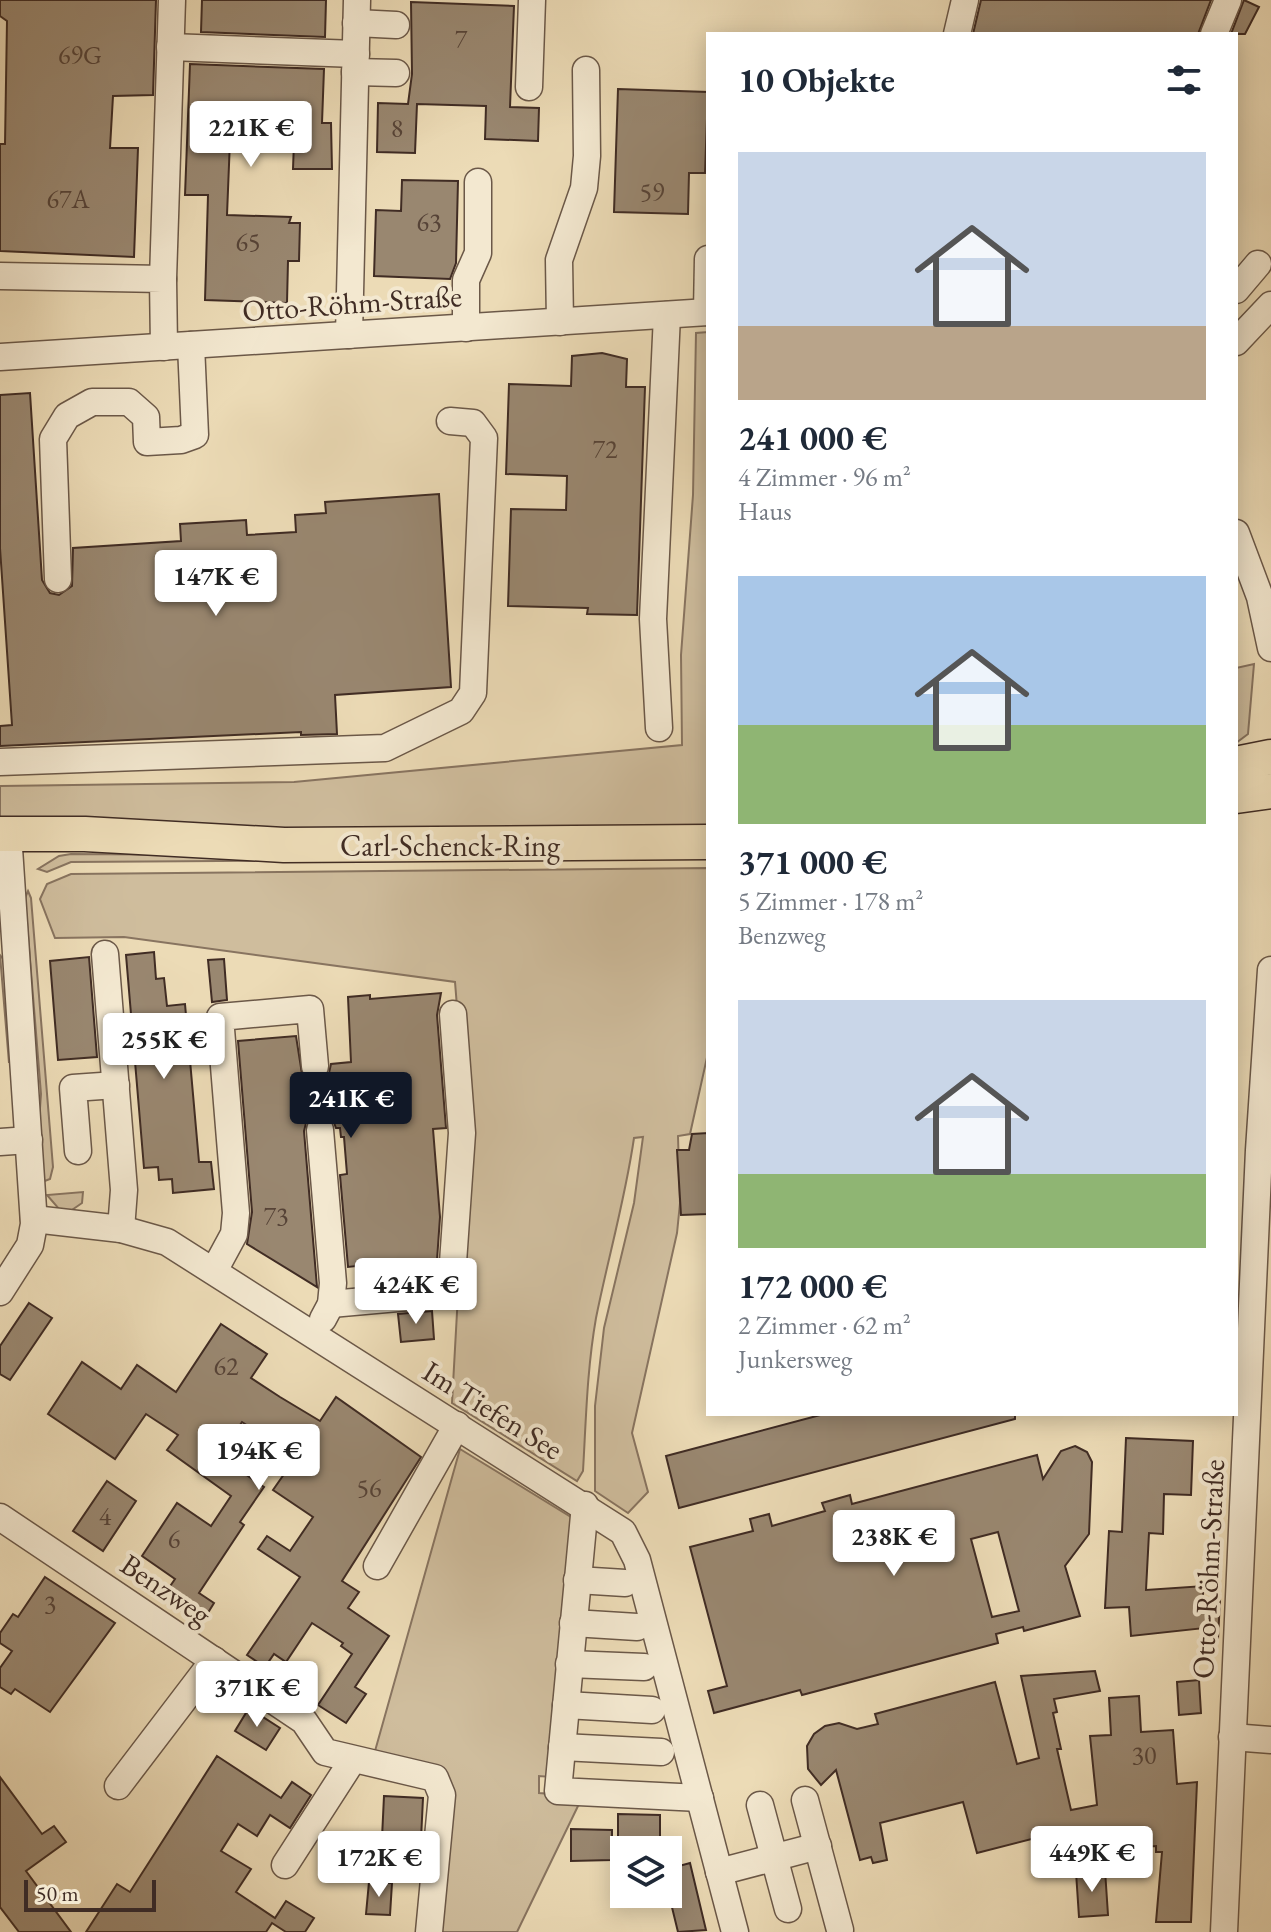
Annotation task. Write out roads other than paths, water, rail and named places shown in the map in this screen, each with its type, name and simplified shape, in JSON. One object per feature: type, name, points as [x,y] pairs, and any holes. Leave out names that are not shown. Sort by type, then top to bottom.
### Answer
[{"type":"main road","points":[[1238,764],[1271,757]]},
{"type":"main road","points":[[1238,796],[1271,791]]},
{"type":"main road","name":"Carl-Schenck-Ring","points":[[4,843],[192,842],[358,846],[706,842]]},
{"type":"street","points":[[164,347],[163,279],[172,0]]},
{"type":"street","points":[[529,87],[532,0]]},
{"type":"street","points":[[957,32],[965,0]]},
{"type":"street","points":[[1215,32],[1228,0]]},
{"type":"street","points":[[349,335],[357,12],[396,25]]},
{"type":"street","points":[[170,47],[355,63],[396,73]]},
{"type":"street","points":[[560,322],[559,260],[584,188],[586,70]]},
{"type":"street","points":[[466,328],[466,280],[478,253],[478,182]]},
{"type":"street","points":[[1238,288],[1258,264]]},
{"type":"street","points":[[0,276],[163,279]]},
{"type":"street","points":[[1238,340],[1271,305]]},
{"type":"street","name":"Otto-Röhm-Straße","points":[[0,357],[706,312]]},
{"type":"street","points":[[659,728],[653,619],[667,315]]},
{"type":"street","points":[[58,579],[53,439],[67,416],[92,402],[129,402],[146,417],[147,442],[181,440],[195,435],[191,345]]},
{"type":"street","points":[[0,762],[385,748],[461,711],[473,693],[484,438],[473,423],[450,421]]},
{"type":"street","points":[[1238,539],[1270,639]]},
{"type":"street","points":[[0,1292],[30,1245],[34,1219],[29,1140],[12,1078],[4,843]]},
{"type":"street","points":[[105,954],[124,1190],[121,1229]]},
{"type":"street","name":"Otto-Röhm-Straße","points":[[1224,1932],[1232,1737],[1259,1424],[1271,970]]},
{"type":"street","points":[[214,1271],[229,1246],[236,1224],[220,1017],[310,1009],[315,1066]]},
{"type":"street","points":[[331,1304],[431,1295],[444,1289],[452,1277],[462,1133],[453,1014]]},
{"type":"street","points":[[78,1151],[73,1088],[116,1085]]},
{"type":"street","points":[[313,1334],[331,1304],[333,1283],[320,1130]]},
{"type":"street","points":[[0,1142],[29,1140]]},
{"type":"street","name":"Im Tiefen See","points":[[34,1219],[121,1229],[161,1239],[618,1527],[634,1552],[735,1932]]},
{"type":"street","points":[[377,1566],[457,1425]]},
{"type":"street","points":[[585,1505],[558,1791],[700,1798]]},
{"type":"street","name":"Benzweg","points":[[0,1517],[304,1721],[325,1752],[352,1761]]},
{"type":"street","points":[[577,1580],[625,1583]]},
{"type":"street","points":[[573,1623],[637,1627]]},
{"type":"street","points":[[118,1786],[214,1660]]},
{"type":"street","points":[[569,1664],[644,1667]]},
{"type":"street","points":[[566,1705],[652,1710]]},
{"type":"street","points":[[1232,1737],[1271,1740]]},
{"type":"street","points":[[562,1747],[661,1752]]},
{"type":"street","points":[[285,1865],[352,1761],[435,1778],[442,1795],[429,1932]]},
{"type":"street","points":[[805,1800],[840,1930]]},
{"type":"street","points":[[760,1805],[788,1909]]},
{"type":"street","points":[[719,1872],[818,1846]]},
{"type":"tunnel","points":[[315,1066],[320,1130]]}]
